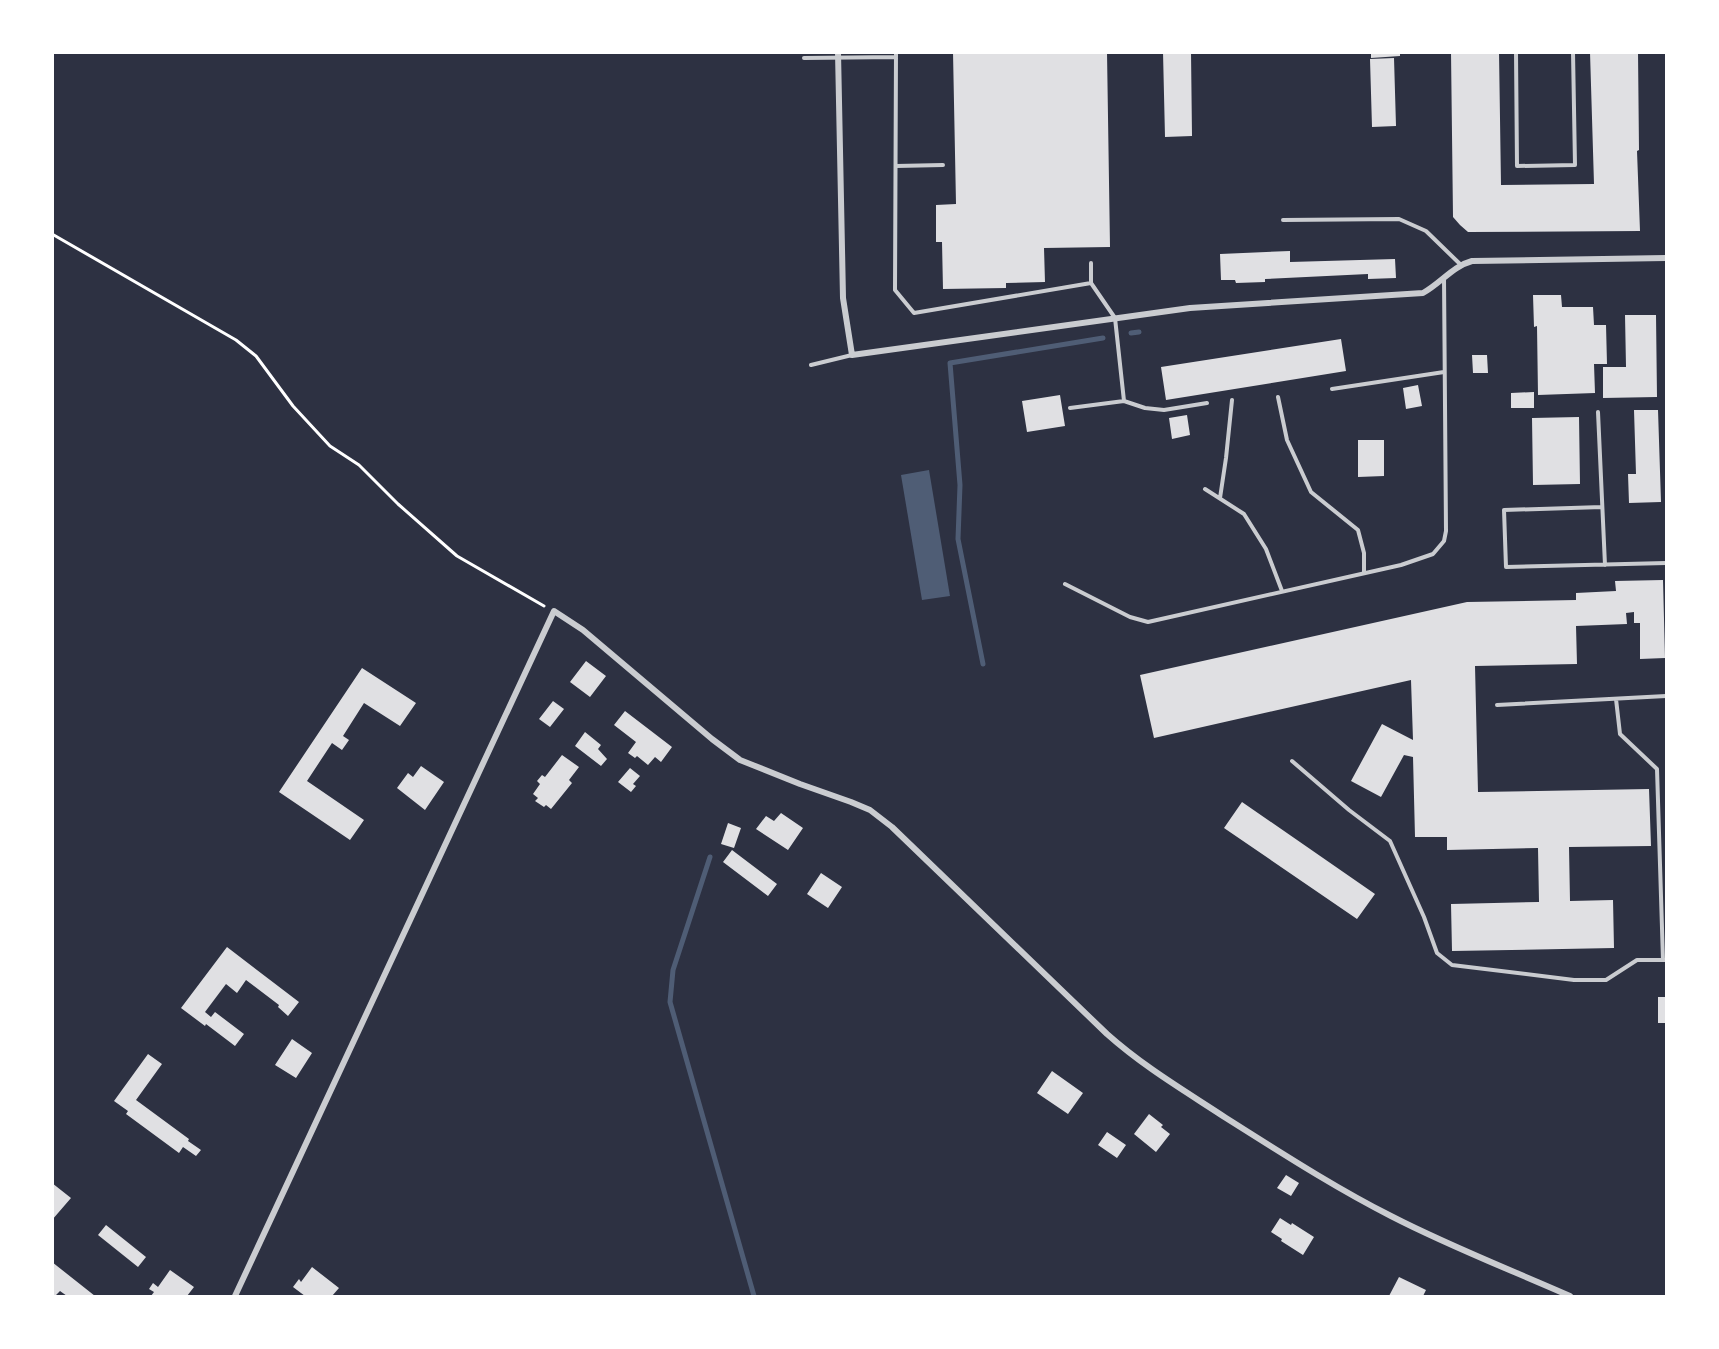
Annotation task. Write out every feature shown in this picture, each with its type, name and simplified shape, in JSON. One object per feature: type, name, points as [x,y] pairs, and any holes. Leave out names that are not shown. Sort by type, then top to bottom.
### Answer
[{"type":"street","points":[[838,55],[843,298],[852,355],[1211,306],[1416,294],[1430,289],[1461,264],[1472,261],[1666,258]]},
{"type":"street","points":[[235,1296],[554,611],[583,630],[740,760],[870,810],[1137,1060],[1244,1129],[1371,1206],[1437,1238],[1570,1296]]},
{"type":"lane","points":[[1516,52],[1517,166],[1575,165],[1573,52]]},
{"type":"lane","points":[[804,58],[838,55],[896,55],[895,290],[914,313],[1091,283]]},
{"type":"lane","points":[[896,166],[943,165]]},
{"type":"lane","points":[[1283,220],[1398,219],[1426,231],[1461,264]]},
{"type":"lane","points":[[1091,263],[1091,283],[1115,318],[1124,400]]},
{"type":"lane","points":[[1065,584],[1130,617],[1148,621],[1364,573],[1422,559],[1433,554],[1444,541],[1447,519],[1444,279]]},
{"type":"lane","points":[[811,365],[852,355]]},
{"type":"lane","points":[[1332,389],[1444,372]]},
{"type":"lane","points":[[1278,397],[1287,440],[1311,492],[1358,530],[1364,553],[1364,573]]},
{"type":"lane","points":[[1070,408],[1124,400],[1145,408],[1164,410],[1207,403]]},
{"type":"lane","points":[[1220,498],[1232,400]]},
{"type":"lane","points":[[1598,412],[1605,565]]},
{"type":"lane","points":[[1205,489],[1244,514],[1266,549],[1282,591]]},
{"type":"lane","points":[[1602,507],[1504,510],[1506,567],[1666,563]]},
{"type":"lane","points":[[1497,705],[1666,696]]},
{"type":"lane","points":[[1292,761],[1349,810],[1390,841],[1424,917],[1437,953],[1452,965],[1574,980],[1606,980],[1637,960],[1665,960],[1657,769],[1620,734],[1616,699]]},
{"type":"path","points":[[52,234],[243,345],[256,356],[293,406],[330,446],[359,465],[398,504],[457,556],[554,611]]},
{"type":"water","points":[[929,470],[950,596],[922,600],[901,475]]},
{"type":"building","points":[[953,52],[1107,52],[1110,247],[1044,248],[1045,282],[1006,283],[1006,288],[943,289],[942,242],[936,242],[936,205],[956,204]]},
{"type":"building","points":[[1163,52],[1191,52],[1192,136],[1165,137]]},
{"type":"building","points":[[1371,52],[1400,52],[1400,56],[1371,58]]},
{"type":"building","points":[[1451,52],[1499,52],[1501,185],[1594,184],[1590,52],[1638,52],[1639,150],[1637,151],[1640,231],[1468,232],[1460,225],[1453,217]]},
{"type":"building","points":[[1394,58],[1396,126],[1372,127],[1370,59]]},
{"type":"building","points":[[1290,251],[1290,262],[1395,259],[1396,278],[1368,279],[1368,274],[1265,279],[1265,282],[1236,283],[1235,280],[1221,280],[1220,254]]},
{"type":"building","points":[[1533,295],[1561,295],[1562,307],[1593,307],[1594,325],[1606,325],[1607,364],[1594,364],[1595,393],[1538,395],[1537,326],[1534,327]]},
{"type":"building","points":[[1625,315],[1656,315],[1657,397],[1603,398],[1603,367],[1626,367]]},
{"type":"building","points":[[1341,339],[1346,371],[1166,400],[1161,367]]},
{"type":"building","points":[[1472,355],[1487,355],[1488,373],[1473,373]]},
{"type":"building","points":[[1418,385],[1422,406],[1406,409],[1403,388]]},
{"type":"building","points":[[1534,392],[1534,408],[1511,408],[1511,393]]},
{"type":"building","points":[[1060,395],[1065,426],[1027,432],[1022,401]]},
{"type":"building","points":[[1634,410],[1658,410],[1661,502],[1629,503],[1628,474],[1636,474]]},
{"type":"building","points":[[1187,415],[1190,435],[1172,439],[1169,418]]},
{"type":"building","points":[[1579,417],[1580,484],[1533,485],[1532,418]]},
{"type":"building","points":[[1358,440],[1384,440],[1384,476],[1358,477]]},
{"type":"building","points":[[1663,580],[1665,658],[1640,659],[1640,623],[1634,623],[1634,612],[1626,613],[1627,624],[1576,626],[1577,664],[1475,666],[1478,792],[1649,789],[1651,846],[1569,847],[1570,901],[1613,900],[1614,948],[1452,951],[1451,904],[1539,902],[1538,848],[1447,850],[1447,837],[1415,837],[1413,757],[1404,755],[1381,797],[1351,781],[1382,724],[1413,740],[1411,680],[1154,738],[1140,675],[1467,602],[1576,600],[1576,593],[1616,591],[1615,581]]},
{"type":"building","points":[[586,661],[606,676],[590,697],[570,682]]},
{"type":"building","points":[[362,668],[416,703],[400,726],[364,703],[343,736],[349,740],[342,750],[332,743],[307,781],[364,820],[350,840],[279,792]]},
{"type":"building","points":[[553,701],[564,709],[550,727],[539,719]]},
{"type":"building","points":[[625,711],[672,747],[661,762],[655,757],[648,765],[637,756],[635,758],[628,753],[636,742],[614,725]]},
{"type":"building","points":[[585,732],[601,745],[598,749],[607,759],[601,766],[575,746]]},
{"type":"building","points":[[562,755],[579,767],[569,780],[572,783],[551,809],[535,801],[538,798],[533,794],[540,784],[537,781],[542,775],[545,777]]},
{"type":"building","points":[[421,766],[444,782],[425,810],[397,788],[408,773],[413,777]]},
{"type":"building","points":[[630,768],[640,776],[633,784],[636,786],[631,792],[618,782]]},
{"type":"building","points":[[1242,802],[1375,894],[1357,919],[1224,828]]},
{"type":"building","points":[[781,813],[803,828],[788,850],[756,829],[766,816],[774,821]]},
{"type":"building","points":[[728,823],[741,828],[734,848],[721,844]]},
{"type":"building","points":[[732,850],[777,884],[768,896],[723,862]]},
{"type":"building","points":[[821,873],[842,887],[828,908],[807,894]]},
{"type":"building","points":[[227,947],[299,1002],[288,1016],[278,1007],[279,1005],[246,980],[237,993],[226,984],[205,1012],[211,1017],[215,1012],[244,1034],[235,1046],[181,1008]]},
{"type":"building","points":[[1658,997],[1666,997],[1666,1023],[1658,1023]]},
{"type":"building","points":[[292,1039],[312,1053],[296,1078],[275,1065]]},
{"type":"building","points":[[148,1054],[162,1064],[136,1100],[201,1150],[196,1156],[183,1147],[179,1153],[126,1114],[128,1111],[114,1101]]},
{"type":"building","points":[[1052,1071],[1083,1093],[1068,1114],[1037,1093]]},
{"type":"building","points":[[1149,1114],[1170,1134],[1156,1152],[1134,1134]]},
{"type":"building","points":[[1107,1132],[1126,1145],[1117,1158],[1098,1145]]},
{"type":"building","points":[[1286,1175],[1299,1183],[1291,1196],[1277,1188]]},
{"type":"building","points":[[52,1183],[71,1198],[52,1220]]},
{"type":"building","points":[[1280,1218],[1314,1237],[1303,1255],[1271,1232]]},
{"type":"building","points":[[106,1225],[146,1257],[138,1267],[98,1235]]},
{"type":"building","points":[[52,1262],[95,1296],[67,1296],[60,1291],[55,1296],[52,1295]]},
{"type":"building","points":[[312,1267],[339,1288],[332,1296],[305,1296],[293,1287],[299,1279],[301,1282]]},
{"type":"building","points":[[170,1270],[194,1287],[187,1296],[151,1296],[154,1292],[149,1289],[153,1283],[158,1287]]},
{"type":"building","points":[[1399,1277],[1426,1290],[1423,1296],[1389,1296]]},
{"type":"waterway","points":[[1131,333],[1139,332]]},
{"type":"waterway","points":[[983,664],[958,539],[960,485],[950,363],[1103,338]]},
{"type":"waterway","points":[[710,857],[673,970],[670,1002],[754,1296]]}]
